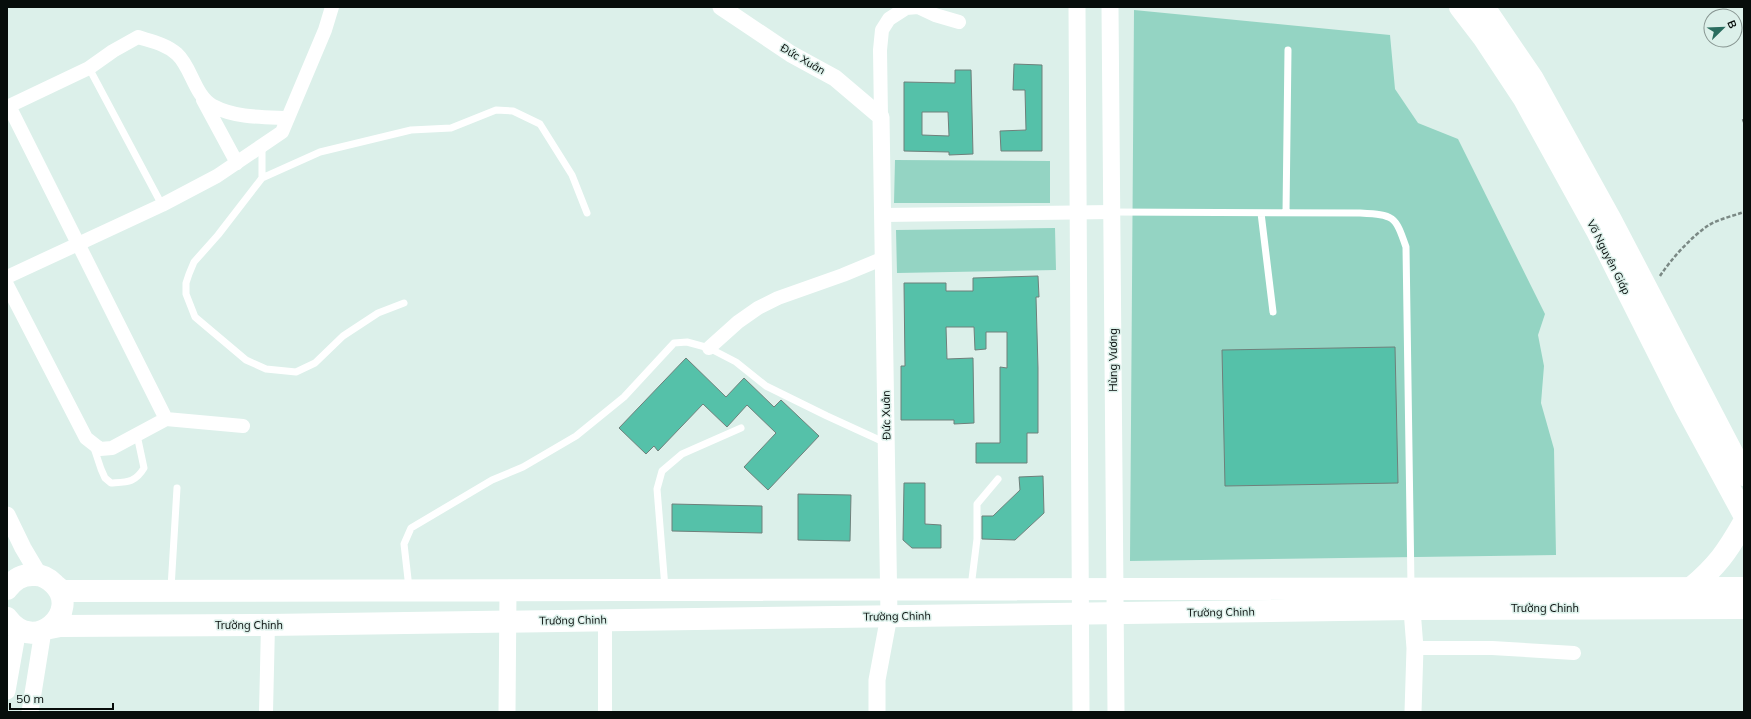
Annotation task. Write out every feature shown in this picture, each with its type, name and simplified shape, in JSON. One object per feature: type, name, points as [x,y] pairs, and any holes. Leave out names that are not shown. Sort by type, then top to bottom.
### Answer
[{"type":"main road","name":"Võ Nguyên Giáp","points":[[1460,7],[1483,37],[1527,106],[1598,233],[1685,406],[1744,515]]},
{"type":"main road","name":"Võ Nguyên Giáp","points":[[1484,7],[1533,79],[1611,220],[1744,475]]},
{"type":"main road","points":[[1691,588],[1710,571],[1727,552],[1744,522]]},
{"type":"main road","points":[[9,581],[30,574],[48,581],[61,598],[61,612],[55,623],[46,630]]},
{"type":"main road","name":"Trường Chinh","points":[[48,581],[62,591],[1114,589],[1744,608]]},
{"type":"main road","name":"Trường Chinh","points":[[11,624],[30,633],[60,626],[268,625],[666,618],[1115,614],[1411,599],[1691,588],[1744,588]]},
{"type":"main road","points":[[666,590],[666,618]]},
{"type":"street","points":[[7,277],[162,206],[237,163],[282,132],[325,30],[332,7]]},
{"type":"street","name":"Đức Xuân","points":[[721,7],[791,54],[835,78],[881,117]]},
{"type":"street","name":"Đức Xuân","points":[[877,712],[876,680],[889,616],[880,50],[882,30],[889,19],[906,8],[918,7],[935,15],[959,22]]},
{"type":"street","points":[[1077,7],[1081,712]]},
{"type":"street","name":"Hùng Vương","points":[[1110,7],[1116,712]]},
{"type":"street","points":[[166,419],[8,106],[89,68],[113,51],[138,37],[156,42],[176,54],[187,67],[237,163]]},
{"type":"street","points":[[199,92],[213,106],[244,116],[288,118]]},
{"type":"street","points":[[883,215],[1112,212]]},
{"type":"street","points":[[709,348],[738,322],[758,308],[778,298],[843,275],[884,258]]},
{"type":"street","points":[[7,285],[86,438],[93,445],[100,449],[112,448],[166,419],[243,426]]},
{"type":"street","points":[[7,515],[22,548],[48,581]]},
{"type":"street","points":[[507,712],[508,590]]},
{"type":"street","points":[[1411,599],[1415,648],[1413,712]]},
{"type":"street","points":[[605,620],[605,712]]},
{"type":"street","points":[[7,691],[11,624]]},
{"type":"street","points":[[266,712],[268,625]]},
{"type":"street","points":[[30,712],[46,630]]},
{"type":"street","points":[[1415,648],[1492,648],[1574,653]]},
{"type":"lane","points":[[1286,213],[1288,50]]},
{"type":"lane","points":[[89,68],[162,206]]},
{"type":"lane","points":[[404,303],[378,313],[343,336],[315,364],[296,372],[266,370],[246,360],[195,317],[186,294],[186,283],[194,262],[218,235],[262,178],[320,152],[411,130],[451,128],[496,110],[513,111],[540,124],[572,175],[587,213]]},
{"type":"lane","points":[[262,147],[262,178]]},
{"type":"lane","points":[[1112,212],[1386,214],[1398,224],[1406,247],[1411,599]]},
{"type":"lane","points":[[1261,213],[1273,312]]},
{"type":"lane","points":[[409,590],[404,544],[411,528],[492,480],[523,467],[576,436],[624,397],[674,343],[687,342],[709,348],[736,362],[766,386],[886,443]]},
{"type":"lane","points":[[666,590],[658,489],[662,471],[682,454],[741,428]]},
{"type":"lane","points":[[93,445],[105,478],[111,483],[130,481],[138,477],[144,468],[137,435]]},
{"type":"lane","points":[[971,589],[977,538],[977,504],[998,479]]},
{"type":"lane","points":[[171,591],[176,488]]},
{"type":"path","points":[[1649,294],[1665,268],[1698,234],[1711,224],[1744,212]]},
{"type":"green space","points":[[1134,10],[1390,35],[1395,89],[1418,123],[1458,139],[1545,314],[1538,335],[1544,366],[1541,403],[1554,449],[1556,555],[1130,561]]},
{"type":"green space","points":[[895,160],[1050,161],[1050,203],[894,203]]},
{"type":"green space","points":[[1055,228],[1056,270],[897,273],[896,230]]},
{"type":"building","points":[[1014,64],[1042,65],[1042,151],[1001,151],[1000,131],[1026,130],[1025,90],[1013,90]]},
{"type":"building","points":[[955,70],[971,70],[973,154],[949,155],[949,152],[904,151],[904,82],[955,83]],"holes":[[[922,112],[948,112],[949,136],[922,135]]]},
{"type":"building","points":[[1038,276],[1039,297],[1036,297],[1038,433],[1027,433],[1027,463],[976,463],[976,443],[1000,443],[1000,367],[1007,368],[1007,332],[986,332],[986,349],[975,350],[974,327],[946,327],[947,359],[973,358],[974,423],[954,424],[954,420],[901,420],[901,366],[905,366],[904,283],[946,283],[946,291],[973,291],[973,278]]},
{"type":"building","points":[[1395,347],[1398,483],[1225,486],[1222,350]]},
{"type":"building","points":[[686,358],[726,397],[744,378],[774,407],[781,400],[819,436],[768,490],[744,467],[776,433],[747,405],[727,427],[703,404],[658,451],[654,446],[646,454],[619,428]]},
{"type":"building","points":[[1043,476],[1044,513],[1015,540],[982,539],[982,516],[993,516],[1020,490],[1019,477]]},
{"type":"building","points":[[904,483],[925,483],[925,524],[941,525],[941,548],[912,548],[903,540]]},
{"type":"building","points":[[798,494],[851,495],[850,541],[798,540]]},
{"type":"building","points":[[672,504],[762,506],[762,533],[672,531]]}]
